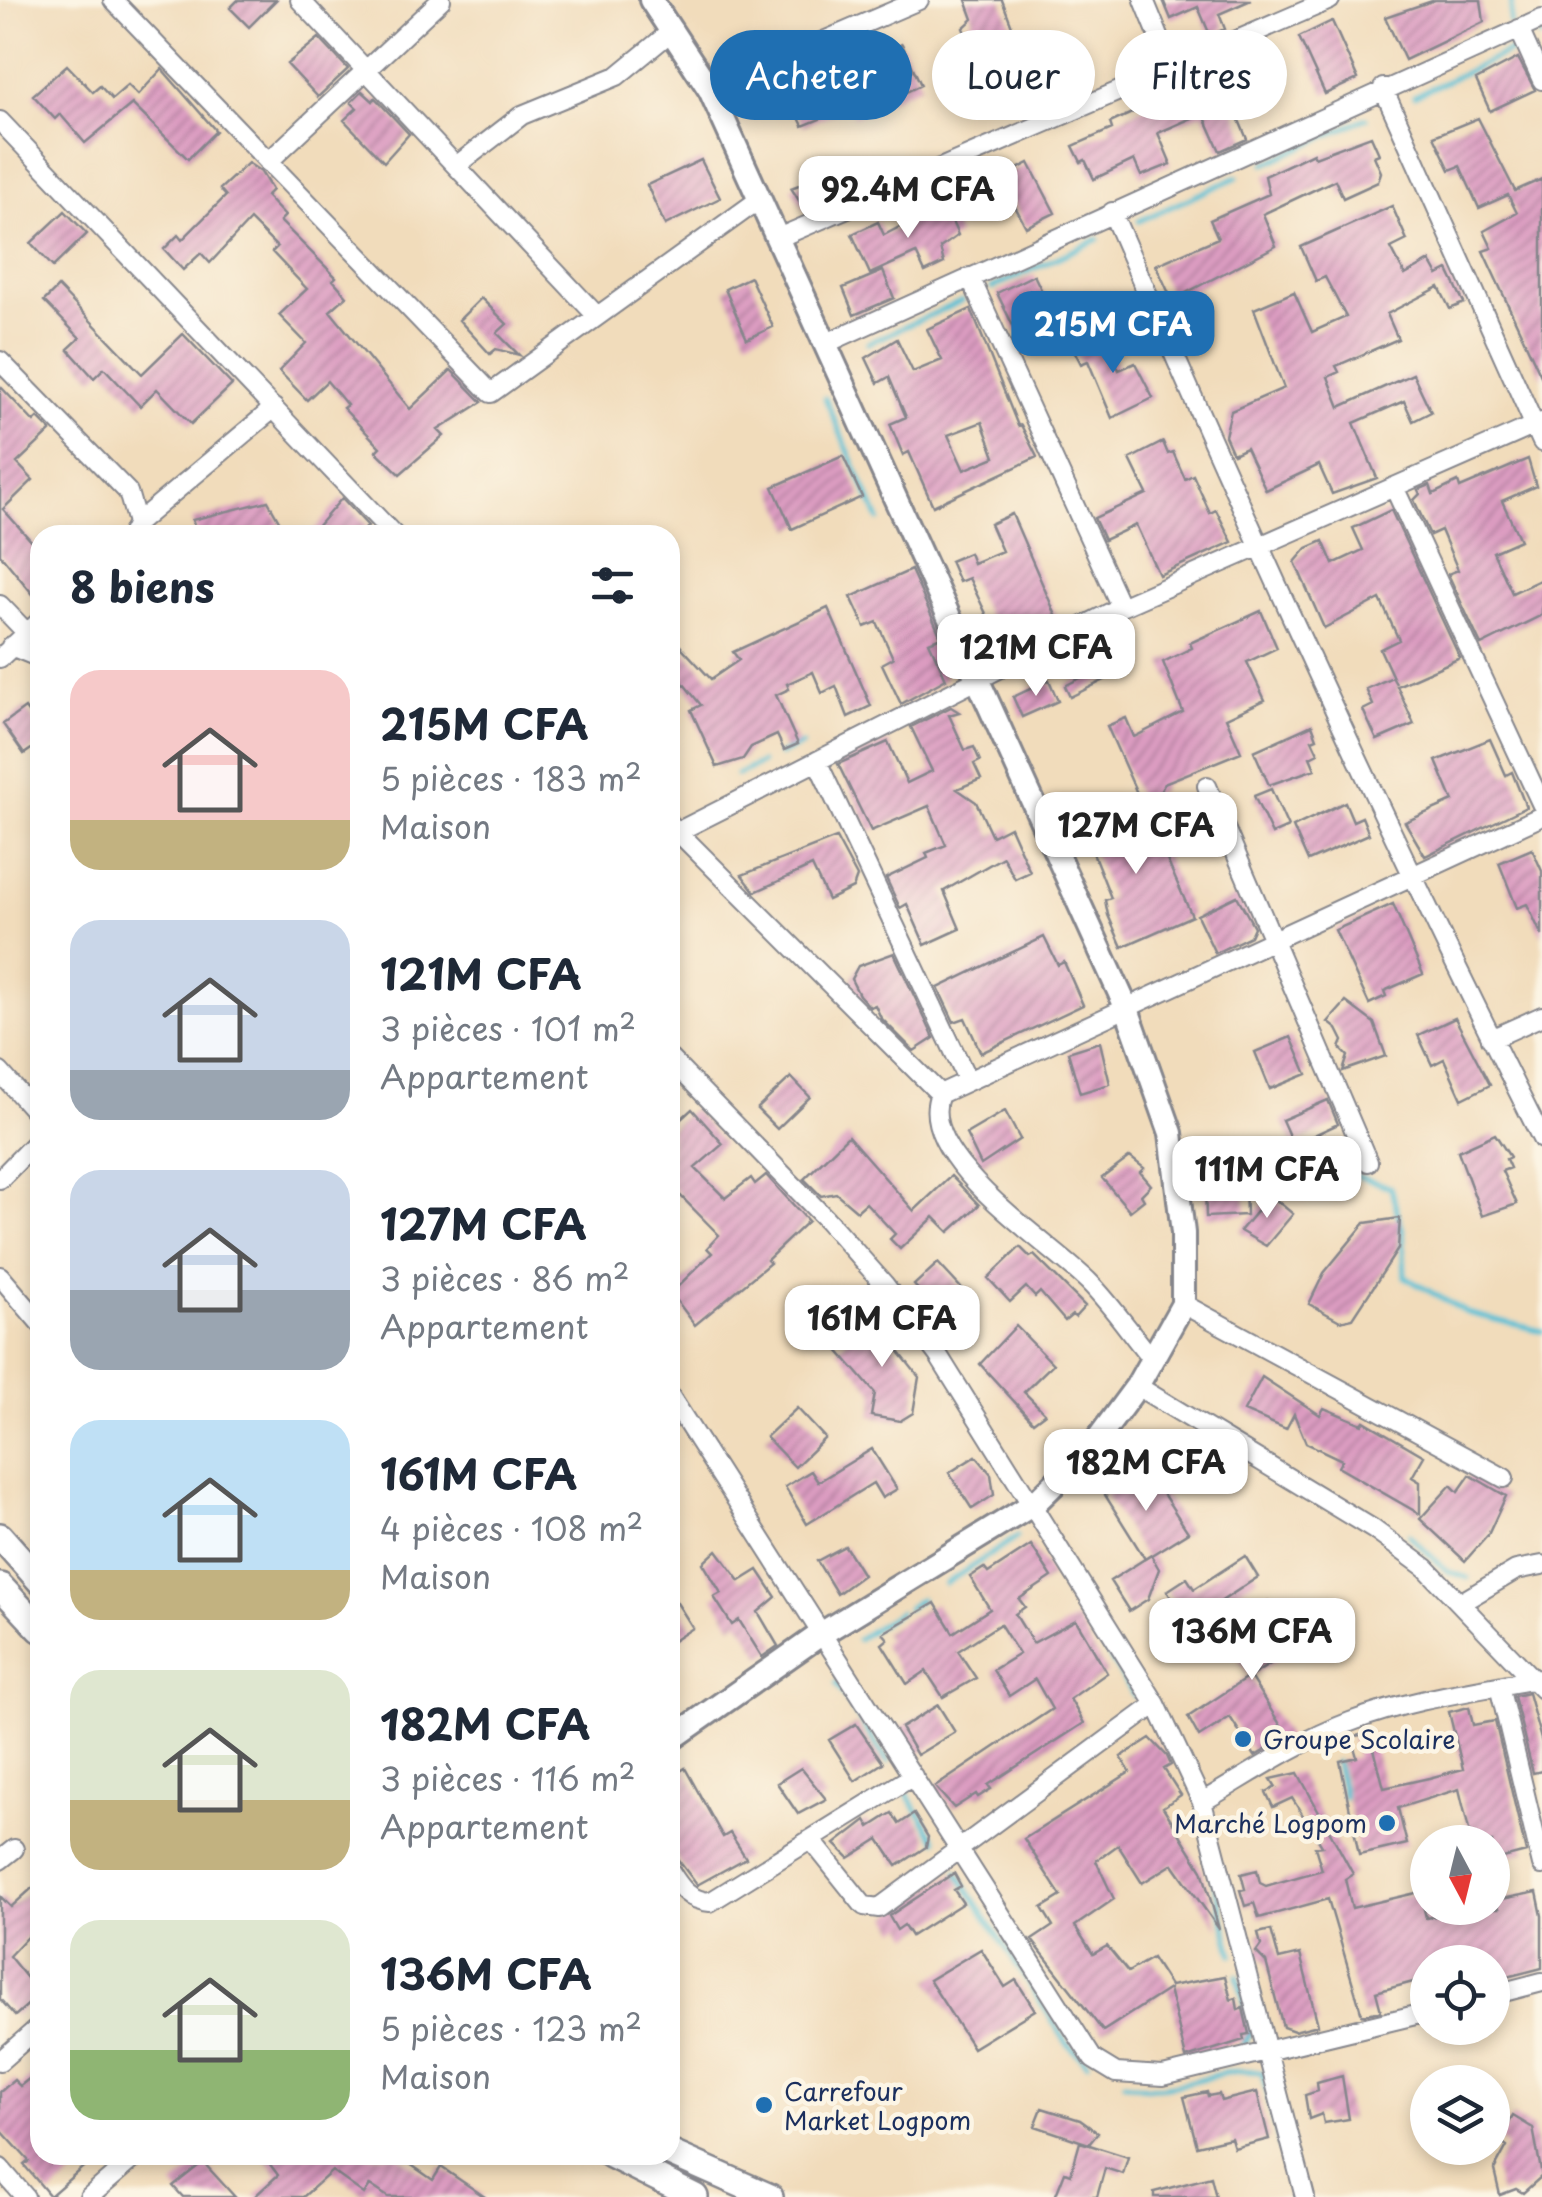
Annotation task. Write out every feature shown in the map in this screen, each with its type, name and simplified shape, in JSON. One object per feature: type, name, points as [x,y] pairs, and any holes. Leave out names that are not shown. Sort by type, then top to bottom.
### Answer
[{"type":"main road","points":[[0,1536],[30,1570]]},
{"type":"main road","points":[[0,1586],[30,1619]]},
{"type":"main road","points":[[680,2158],[770,2197]]},
{"type":"main road","points":[[631,2165],[695,2197]]},
{"type":"street","points":[[113,0],[491,393],[760,199]]},
{"type":"street","points":[[300,0],[596,316]]},
{"type":"street","points":[[268,162],[440,0]]},
{"type":"street","points":[[650,0],[710,90]]},
{"type":"street","points":[[849,30],[919,0]]},
{"type":"street","points":[[1144,0],[1156,30]]},
{"type":"street","points":[[1264,30],[1330,0]]},
{"type":"street","points":[[828,342],[1542,19]]},
{"type":"street","points":[[1519,29],[1542,80]]},
{"type":"street","points":[[456,166],[522,115],[616,76],[673,30]]},
{"type":"street","points":[[680,826],[818,761],[1121,607],[1394,487],[1540,430],[1384,88]]},
{"type":"street","points":[[778,238],[1115,96]]},
{"type":"street","points":[[680,1733],[821,1634],[1035,1503],[1092,1447],[1137,1386],[1183,1304],[1182,1217],[1171,1133],[1128,1009],[724,120]]},
{"type":"street","points":[[0,121],[385,525]]},
{"type":"street","points":[[1112,212],[1257,548],[1411,878],[1542,1139]]},
{"type":"street","points":[[970,277],[1121,607]]},
{"type":"street","points":[[0,360],[128,492],[133,525]]},
{"type":"street","points":[[139,525],[274,408]]},
{"type":"street","points":[[1394,487],[1542,805]]},
{"type":"street","points":[[0,605],[30,624]]},
{"type":"street","points":[[6,652],[30,629]]},
{"type":"street","points":[[818,761],[967,1080]]},
{"type":"street","points":[[1207,786],[1368,1162]]},
{"type":"street","points":[[1152,1359],[1090,1283],[1002,1206],[949,1152],[938,1132],[935,1113],[940,1094],[1542,816]]},
{"type":"street","points":[[680,838],[940,1094]]},
{"type":"street","points":[[1492,1038],[1542,1016]]},
{"type":"street","points":[[680,1070],[884,1284],[938,1354],[1035,1503],[1156,1704],[1202,1802],[1305,2197]]},
{"type":"street","points":[[0,1072],[30,1106]]},
{"type":"street","points":[[0,1179],[30,1148]]},
{"type":"street","points":[[0,1276],[30,1311]]},
{"type":"street","points":[[1183,1304],[1504,1478]]},
{"type":"street","points":[[1137,1386],[1373,1529],[1462,1602],[1539,1684]]},
{"type":"street","points":[[680,1412],[1093,2060],[1116,2073],[1142,2078],[1268,2054],[1410,2017]]},
{"type":"street","points":[[1462,1602],[1516,1570],[1542,1564]]},
{"type":"street","points":[[1202,1802],[1312,1738],[1350,1722],[1432,1697],[1539,1684]]},
{"type":"street","points":[[1499,1686],[1542,1865]]},
{"type":"street","points":[[812,1841],[870,1908],[879,1908],[1156,1704]]},
{"type":"street","points":[[680,1888],[696,1900],[710,1902],[912,1776]]},
{"type":"street","points":[[1510,1990],[1542,1982]]},
{"type":"street","points":[[0,2060],[30,2034]]},
{"type":"street","points":[[89,2197],[126,2165]]},
{"type":"street","points":[[0,2168],[26,2197]]},
{"type":"building","points":[[238,0],[276,0],[249,27],[230,8]]},
{"type":"building","points":[[966,0],[1002,0],[1013,30],[964,30],[973,19]]},
{"type":"building","points":[[1163,0],[1251,0],[1219,14],[1222,30],[1208,30],[1198,7],[1171,19]]},
{"type":"building","points":[[1435,0],[1481,0],[1484,22],[1405,60],[1385,17]]},
{"type":"building","points":[[1332,21],[1358,79],[1325,94],[1299,37]]},
{"type":"building","points":[[319,38],[348,69],[318,97],[287,64]]},
{"type":"building","points":[[1518,58],[1535,90],[1490,111],[1476,80]]},
{"type":"building","points":[[67,65],[93,92],[100,86],[112,99],[128,85],[138,95],[162,69],[216,131],[188,159],[132,104],[85,143],[60,114],[55,119],[33,95]]},
{"type":"building","points":[[912,66],[921,85],[912,89]]},
{"type":"building","points":[[362,91],[373,101],[375,98],[409,134],[384,162],[344,120],[357,108],[351,102]]},
{"type":"building","points":[[1478,118],[1515,191],[1542,179],[1542,378],[1483,251],[1492,248],[1484,231],[1517,213],[1508,195],[1479,208],[1460,166],[1450,170],[1434,136]]},
{"type":"building","points":[[1187,120],[1158,133],[1171,164],[1141,176],[1134,160],[1094,179],[1073,146],[1112,129],[1110,123]]},
{"type":"building","points":[[1206,120],[1239,120],[1247,139],[1220,151]]},
{"type":"building","points":[[1371,136],[1379,154],[1374,156],[1381,172],[1378,182],[1343,198],[1335,180],[1263,214],[1276,246],[1172,300],[1156,265],[1218,238],[1210,220],[1269,194],[1265,176],[1313,153],[1315,157]]},
{"type":"building","points":[[701,160],[720,198],[665,225],[647,185]]},
{"type":"building","points":[[248,163],[261,172],[272,190],[266,196],[285,216],[280,221],[336,277],[333,280],[347,296],[330,311],[410,409],[451,370],[482,402],[438,430],[444,436],[400,474],[376,451],[380,447],[343,408],[347,405],[327,381],[307,400],[279,371],[306,343],[279,315],[307,289],[272,252],[277,247],[250,220],[210,263],[201,253],[183,270],[164,249],[178,235],[182,240],[226,196],[220,189]]},
{"type":"building","points":[[1029,163],[1055,213],[1026,227],[1000,178]]},
{"type":"building","points":[[831,173],[841,195],[805,210],[791,188]]},
{"type":"building","points":[[944,204],[958,235],[940,248],[944,263],[925,272],[916,253],[870,274],[852,234],[878,222],[884,235]]},
{"type":"building","points":[[1392,206],[1407,240],[1391,248],[1405,275],[1430,261],[1438,275],[1448,270],[1464,303],[1450,309],[1439,287],[1387,314],[1398,339],[1336,366],[1339,372],[1328,377],[1340,407],[1413,374],[1431,412],[1413,421],[1404,401],[1354,423],[1377,478],[1332,494],[1319,465],[1266,490],[1246,448],[1233,454],[1225,436],[1231,411],[1284,388],[1254,309],[1294,292],[1312,332],[1346,317],[1325,277],[1316,281],[1301,247]]},
{"type":"building","points":[[65,211],[87,234],[53,267],[31,243]]},
{"type":"building","points":[[883,271],[894,298],[854,315],[843,288]]},
{"type":"building","points":[[1034,275],[1053,314],[1046,317],[1059,345],[1045,352],[1030,325],[1016,332],[997,293]]},
{"type":"building","points":[[750,277],[773,327],[747,339],[725,289]]},
{"type":"building","points":[[58,287],[142,374],[183,334],[232,385],[191,424],[157,389],[140,406],[104,368],[94,378],[68,349],[80,338],[44,301]]},
{"type":"building","points":[[481,298],[507,324],[497,333],[519,355],[496,349],[490,354],[459,320]]},
{"type":"building","points":[[971,309],[1018,426],[1021,425],[1037,457],[933,506],[909,452],[903,455],[890,424],[906,417],[889,377],[878,383],[866,358],[897,339],[913,372],[942,360],[927,329]],"holes":[[[982,422],[995,457],[964,470],[948,435]]]},
{"type":"building","points":[[1102,332],[1119,370],[1135,363],[1153,398],[1112,418],[1088,361],[1081,364],[1072,346]]},
{"type":"building","points":[[0,386],[34,422],[38,418],[51,431],[17,463],[33,480],[3,509],[30,540],[30,591],[0,554]]},
{"type":"building","points":[[1163,442],[1168,454],[1173,452],[1185,479],[1193,475],[1210,513],[1216,510],[1232,542],[1159,575],[1136,525],[1104,540],[1094,518],[1147,494],[1130,459]]},
{"type":"building","points":[[843,456],[862,497],[792,529],[773,487]]},
{"type":"building","points":[[1528,459],[1536,486],[1502,501],[1520,540],[1493,552],[1512,593],[1542,579],[1542,615],[1481,645],[1448,574],[1458,570],[1441,530],[1430,535],[1414,500],[1420,494],[1418,490],[1430,485],[1433,494],[1458,482],[1460,488]]},
{"type":"building","points":[[342,498],[367,525],[319,525]]},
{"type":"building","points":[[268,501],[281,525],[194,525],[192,520]]},
{"type":"building","points":[[1391,510],[1460,658],[1397,686],[1414,724],[1377,740],[1363,710],[1373,705],[1366,689],[1392,677],[1396,684],[1380,649],[1399,640],[1380,599],[1324,628],[1295,562],[1307,548],[1323,541],[1333,564],[1363,550],[1353,528]]},
{"type":"building","points":[[1012,514],[1058,620],[1001,645],[969,578],[959,582],[950,561],[969,553],[973,563],[1002,551],[990,524]]},
{"type":"building","points":[[911,570],[941,637],[929,642],[946,679],[901,704],[882,664],[893,658],[877,622],[865,627],[851,597]]},
{"type":"building","points":[[828,608],[871,706],[848,717],[836,686],[822,693],[813,672],[787,684],[789,689],[776,695],[798,744],[784,750],[777,735],[751,747],[743,759],[717,767],[691,710],[701,705],[680,679],[680,646],[711,679],[739,660],[733,652]]},
{"type":"building","points":[[1261,611],[1277,648],[1247,662],[1265,700],[1226,718],[1241,752],[1164,783],[1161,791],[1140,800],[1107,726],[1126,718],[1134,737],[1183,712],[1163,662],[1192,648],[1190,643]]},
{"type":"building","points":[[1114,635],[1129,668],[1070,697],[1065,686],[1090,673],[1080,651]]},
{"type":"building","points":[[1049,680],[1058,701],[1022,717],[1013,697]]},
{"type":"building","points":[[951,707],[959,712],[949,715],[965,750],[974,747],[980,761],[974,764],[981,779],[957,789],[976,802],[992,836],[1010,827],[1030,872],[1015,879],[1003,857],[944,891],[960,929],[925,945],[907,904],[900,908],[886,878],[946,845],[929,806],[871,831],[838,764],[888,742],[907,783],[932,771],[911,727]]},
{"type":"building","points":[[25,708],[30,715],[30,750],[24,754],[3,724]]},
{"type":"building","points":[[1312,725],[1317,738],[1312,740],[1318,753],[1310,757],[1315,769],[1269,785],[1254,751]]},
{"type":"building","points":[[1490,739],[1506,775],[1512,772],[1526,807],[1425,856],[1405,822],[1453,801],[1436,761]]},
{"type":"building","points":[[1271,789],[1288,827],[1272,834],[1254,796]]},
{"type":"building","points":[[1345,802],[1353,821],[1362,817],[1369,834],[1308,861],[1293,827]]},
{"type":"building","points":[[1142,804],[1192,916],[1122,947],[1108,915],[1105,900],[1111,898],[1084,830]]},
{"type":"building","points":[[836,838],[857,877],[853,888],[828,900],[812,866],[755,892],[742,875]]},
{"type":"building","points":[[1532,849],[1542,871],[1542,936],[1527,904],[1517,908],[1499,863]]},
{"type":"building","points":[[1237,896],[1254,927],[1250,936],[1215,953],[1197,915]]},
{"type":"building","points":[[1393,904],[1423,974],[1384,991],[1386,996],[1369,1004],[1335,930]]},
{"type":"building","points":[[1044,937],[1058,965],[1064,962],[1083,1005],[981,1053],[965,1018],[954,1022],[938,988]]},
{"type":"building","points":[[894,953],[934,1038],[914,1051],[881,1018],[875,1005],[870,1007],[859,995],[851,979],[858,966]]},
{"type":"building","points":[[1346,1002],[1374,1023],[1386,1056],[1343,1071],[1348,1056],[1340,1048],[1343,1041],[1337,1029],[1328,1022]]},
{"type":"building","points":[[1455,1018],[1490,1085],[1462,1099],[1444,1059],[1432,1065],[1418,1035]]},
{"type":"building","points":[[1291,1037],[1307,1074],[1270,1089],[1255,1052]]},
{"type":"building","points":[[1100,1042],[1110,1084],[1080,1093],[1068,1052]]},
{"type":"building","points":[[791,1077],[810,1097],[777,1129],[757,1109]]},
{"type":"building","points":[[1328,1100],[1338,1124],[1293,1145],[1282,1120]]},
{"type":"building","points":[[692,1109],[723,1144],[695,1168],[725,1198],[751,1178],[755,1184],[766,1175],[808,1221],[767,1260],[770,1263],[695,1325],[680,1305],[680,1284],[712,1253],[707,1248],[719,1235],[680,1195],[680,1120]]},
{"type":"building","points":[[1005,1111],[1020,1139],[981,1165],[966,1134]]},
{"type":"building","points":[[1495,1134],[1510,1157],[1506,1159],[1510,1168],[1502,1171],[1517,1204],[1482,1216],[1458,1151]]},
{"type":"building","points":[[848,1136],[914,1211],[951,1176],[979,1205],[949,1232],[934,1217],[900,1249],[890,1239],[895,1234],[866,1203],[857,1211],[836,1193],[821,1196],[804,1179]]},
{"type":"building","points":[[1130,1157],[1144,1168],[1140,1172],[1151,1185],[1141,1195],[1144,1200],[1130,1211],[1102,1178]]},
{"type":"building","points":[[1245,1183],[1246,1215],[1206,1217],[1205,1186]]},
{"type":"building","points":[[1270,1195],[1293,1214],[1266,1246],[1240,1231]]},
{"type":"building","points":[[1400,1218],[1398,1249],[1353,1318],[1340,1321],[1309,1304],[1324,1273],[1365,1223]]},
{"type":"building","points":[[1020,1247],[1030,1257],[1034,1255],[1085,1306],[1075,1317],[1065,1321],[1040,1292],[1035,1297],[1026,1287],[1010,1302],[988,1278]]},
{"type":"building","points":[[938,1263],[961,1288],[937,1310],[914,1285]]},
{"type":"building","points":[[869,1314],[919,1377],[913,1413],[900,1421],[871,1416],[875,1393],[837,1349],[848,1339],[844,1335]]},
{"type":"building","points":[[1016,1326],[1053,1364],[1024,1392],[1045,1413],[1033,1422],[980,1364]]},
{"type":"building","points":[[1262,1377],[1320,1415],[1324,1408],[1362,1424],[1364,1421],[1424,1456],[1412,1477],[1420,1482],[1420,1514],[1338,1467],[1342,1460],[1306,1443],[1294,1414],[1286,1429],[1244,1411]]},
{"type":"building","points":[[797,1408],[825,1438],[795,1467],[766,1437]]},
{"type":"building","points":[[872,1449],[897,1489],[882,1498],[873,1483],[807,1524],[785,1487],[811,1471],[818,1482]]},
{"type":"building","points":[[976,1456],[991,1474],[994,1495],[972,1509],[949,1473]]},
{"type":"building","points":[[1147,1469],[1188,1532],[1145,1559],[1105,1495]]},
{"type":"building","points":[[1470,1475],[1506,1496],[1488,1535],[1465,1561],[1420,1519],[1451,1485],[1458,1492]]},
{"type":"building","points":[[1031,1545],[1052,1577],[1019,1599],[1025,1607],[1015,1614],[1033,1643],[1076,1620],[1107,1673],[1070,1699],[1084,1723],[988,1785],[991,1789],[954,1808],[935,1787],[1052,1709],[1035,1679],[1009,1696],[993,1670],[1019,1654],[1000,1624],[958,1651],[976,1678],[943,1697],[926,1671],[907,1684],[882,1644],[888,1639],[883,1633],[935,1603],[953,1633],[990,1609],[970,1577],[984,1568],[988,1573]]},
{"type":"building","points":[[845,1546],[863,1575],[837,1594],[817,1561]]},
{"type":"building","points":[[717,1550],[740,1581],[758,1570],[776,1597],[758,1612],[778,1646],[762,1657],[739,1620],[732,1625],[714,1597],[721,1593],[703,1563]]},
{"type":"building","points":[[1151,1555],[1159,1569],[1148,1599],[1129,1611],[1110,1581]]},
{"type":"building","points":[[1245,1556],[1258,1577],[1188,1623],[1167,1591],[1187,1578],[1194,1589]]},
{"type":"building","points":[[1268,1601],[1291,1624],[1287,1627],[1295,1648],[1250,1677],[1288,1737],[1255,1756],[1230,1717],[1199,1737],[1188,1717],[1250,1676],[1239,1659],[1251,1647],[1235,1625]]},
{"type":"building","points":[[680,1608],[693,1628],[680,1636]]},
{"type":"building","points":[[1528,1693],[1542,1743],[1542,1771],[1533,1773],[1514,1696]]},
{"type":"building","points":[[938,1705],[955,1732],[917,1755],[901,1728]]},
{"type":"building","points":[[1469,1707],[1473,1725],[1495,1721],[1526,1852],[1510,1856],[1510,1825],[1468,1825],[1459,1789],[1398,1808],[1407,1844],[1359,1855],[1340,1761],[1357,1757],[1351,1737],[1370,1733],[1384,1788],[1429,1778],[1463,1769],[1449,1712]]},
{"type":"building","points":[[856,1724],[883,1763],[855,1781],[829,1740]]},
{"type":"building","points":[[1150,1738],[1167,1756],[1171,1765],[1164,1769],[1181,1795],[1163,1807],[1202,1870],[1219,1929],[1173,1864],[1142,1883],[1118,1845],[1096,1861],[1114,1899],[1075,1926],[1093,1954],[1107,1946],[1128,1972],[1152,1958],[1170,1986],[1225,1976],[1231,2000],[1236,1998],[1238,2010],[1243,2008],[1249,2034],[1243,2035],[1244,2040],[1186,2058],[1169,1989],[1103,2031],[1032,1940],[1053,1926],[1042,1908],[1061,1896],[1024,1839],[1130,1772],[1121,1757]]},
{"type":"building","points":[[685,1768],[723,1837],[730,1833],[746,1858],[697,1885],[680,1862],[680,1771]]},
{"type":"building","points":[[801,1768],[826,1799],[798,1814],[777,1783]]},
{"type":"building","points":[[1298,1773],[1353,1874],[1345,1879],[1352,1908],[1410,1894],[1410,1925],[1510,1925],[1510,1897],[1537,1892],[1542,1916],[1542,1968],[1510,1976],[1510,1945],[1410,1945],[1410,1983],[1376,1992],[1381,2011],[1362,2015],[1328,1899],[1259,1918],[1254,1903],[1245,1906],[1241,1874],[1257,1870],[1260,1883],[1266,1886],[1322,1870],[1315,1847],[1322,1846],[1292,1798],[1273,1807],[1266,1792],[1276,1787],[1271,1779]]},
{"type":"building","points":[[892,1813],[899,1824],[914,1814],[928,1837],[926,1847],[897,1866],[879,1839],[849,1858],[835,1844],[866,1820],[870,1827]]},
{"type":"building","points":[[954,1873],[961,1886],[954,1890],[963,1903],[911,1936],[904,1925],[897,1930],[889,1916]]},
{"type":"building","points":[[30,1890],[30,1934],[9,1956],[30,1982],[30,2003],[15,2016],[0,1999],[0,1896],[11,1907]]},
{"type":"building","points":[[1271,1930],[1279,1959],[1300,1954],[1318,2025],[1294,2031],[1283,2027],[1266,1962],[1256,1952],[1261,1945],[1258,1933]]},
{"type":"building","points":[[981,1949],[1005,1987],[1016,1980],[1035,2010],[973,2048],[929,1980]]},
{"type":"building","points":[[1342,2076],[1349,2119],[1324,2123],[1322,2114],[1309,2119],[1305,2095],[1318,2091],[1317,2083]]},
{"type":"building","points":[[30,2078],[30,2165],[86,2165],[50,2196],[24,2165],[29,2161],[0,2129],[0,2092],[14,2080],[20,2086]]},
{"type":"building","points":[[1207,2092],[1208,2096],[1219,2094],[1221,2101],[1257,2092],[1269,2139],[1234,2148],[1231,2138],[1197,2146],[1184,2097]]},
{"type":"building","points":[[1042,2108],[1080,2120],[1098,2133],[1089,2144],[1035,2126]]},
{"type":"building","points":[[1513,2116],[1533,2128],[1542,2176],[1523,2193],[1516,2189],[1500,2195],[1494,2170],[1497,2165],[1510,2165]]},
{"type":"building","points":[[1080,2142],[1128,2157],[1123,2174],[1105,2168],[1097,2197],[1055,2197],[1065,2172],[1071,2174]]},
{"type":"building","points":[[199,2165],[206,2165],[235,2197],[183,2197],[173,2186]]},
{"type":"building","points":[[270,2165],[411,2165],[433,2180],[441,2167],[485,2197],[388,2197],[370,2185],[364,2194],[332,2171],[303,2197],[254,2197],[278,2175]]},
{"type":"building","points":[[1211,2177],[1216,2197],[1154,2197],[1154,2192]]},
{"type":"waterway","points":[[1510,23],[1512,0]]},
{"type":"waterway","points":[[1414,96],[1520,47]]},
{"type":"waterway","points":[[1265,164],[1366,118]]},
{"type":"waterway","points":[[1139,221],[1237,177]]},
{"type":"waterway","points":[[992,288],[1098,239]]},
{"type":"waterway","points":[[868,343],[962,301]]},
{"type":"waterway","points":[[825,398],[879,520]]},
{"type":"waterway","points":[[779,755],[802,745]]},
{"type":"waterway","points":[[737,775],[761,763]]},
{"type":"waterway","points":[[1351,1174],[1390,1187],[1403,1231],[1405,1277],[1467,1313],[1542,1331]]},
{"type":"waterway","points":[[1409,1535],[1447,1571],[1468,1578]]},
{"type":"waterway","points":[[945,1584],[1017,1537]]},
{"type":"waterway","points":[[907,1608],[920,1599]]},
{"type":"waterway","points":[[1074,1600],[1134,1696]]},
{"type":"waterway","points":[[858,1639],[899,1612]]},
{"type":"waterway","points":[[836,1684],[888,1762]]},
{"type":"waterway","points":[[1336,1762],[1344,1797]]},
{"type":"waterway","points":[[904,1788],[936,1840]]},
{"type":"waterway","points":[[1209,1862],[1233,1955]]},
{"type":"waterway","points":[[957,1872],[1066,2042],[1087,2063]]},
{"type":"waterway","points":[[1237,1976],[1252,2030],[1242,2049]]},
{"type":"waterway","points":[[1124,2082],[1162,2086],[1231,2072],[1262,2073],[1293,2197]]},
{"type":"place","name":"Groupe Scolaire","points":[[1243,1739]]},
{"type":"place","name":"Marché Logpom","points":[[1387,1823]]},
{"type":"place","name":"Carrefour Market Logpom","points":[[764,2105]]}]
